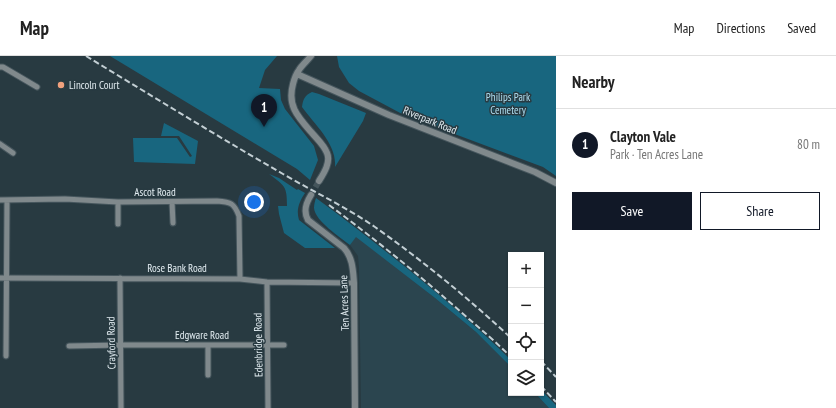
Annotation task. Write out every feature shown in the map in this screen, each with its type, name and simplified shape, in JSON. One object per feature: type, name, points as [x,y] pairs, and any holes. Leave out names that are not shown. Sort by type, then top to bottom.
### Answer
[{"type":"street","points":[[311,56],[298,70],[291,93],[292,105],[299,119],[323,146],[327,154],[327,167],[319,181]]},
{"type":"street","points":[[0,67],[3,67],[37,87]]},
{"type":"street","name":"Riverpark Road","points":[[297,74],[389,115],[535,172],[556,183]]},
{"type":"street","points":[[0,144],[13,153]]},
{"type":"street","name":"Ten Acres Lane","points":[[311,195],[305,210],[308,220],[348,253],[352,266],[354,283],[355,408]]},
{"type":"street","name":"Ascot Road","points":[[0,200],[65,199],[118,202],[228,202],[236,207],[239,216],[240,279]]},
{"type":"street","points":[[6,356],[3,278],[7,200]]},
{"type":"street","points":[[118,202],[118,224]]},
{"type":"street","points":[[172,202],[173,223]]},
{"type":"street","name":"Rose Bank Road","points":[[3,278],[240,279],[267,282],[354,283]]},
{"type":"street","name":"Crayford Road","points":[[120,278],[121,408]]},
{"type":"street","name":"Edenbridge Road","points":[[267,282],[268,408]]},
{"type":"street","points":[[208,345],[208,375]]},
{"type":"street","name":"Edgware Road","points":[[69,346],[284,345]]},
{"type":"shaded area","points":[[356,236],[476,332],[508,364],[508,396],[538,396],[549,408],[361,408],[359,268],[358,256],[350,245]]},
{"type":"green space","points":[[110,56],[277,56],[265,70],[259,88],[280,89],[281,100],[285,109],[314,146],[318,160],[310,180],[297,169]]},
{"type":"green space","name":"Philips Park Cemetery","points":[[337,56],[556,56],[556,176],[543,167],[404,115],[359,91],[349,83],[339,67]]},
{"type":"green space","points":[[312,92],[366,113],[363,121],[335,167],[333,150],[319,128],[302,107],[305,98]]},
{"type":"green space","points":[[164,123],[198,141],[195,164],[134,162],[133,138],[177,138],[190,157],[192,156],[179,136],[161,136]]},
{"type":"green space","points":[[269,174],[305,193],[299,206],[299,220],[335,248],[305,248],[284,233],[278,206],[287,206],[286,190],[282,184]]},
{"type":"green space","points":[[316,198],[420,279],[508,357],[508,364],[476,332],[435,298],[356,237],[350,245],[323,223],[315,213]]},
{"type":"green space","points":[[544,393],[556,405],[556,408],[549,408],[538,396],[544,396]]},
{"type":"tunnel","points":[[311,195],[319,181]]},
{"type":"railway","points":[[86,56],[234,145],[375,227],[445,280],[508,335]]},
{"type":"railway","points":[[329,205],[413,271],[508,354]]},
{"type":"railway","points":[[544,364],[556,377]]},
{"type":"railway","points":[[544,389],[556,402]]},
{"type":"place","name":"Lincoln Court","points":[[61,85]]},
{"type":"place","name":"Clayton Vale","points":[[264,127]]}]
